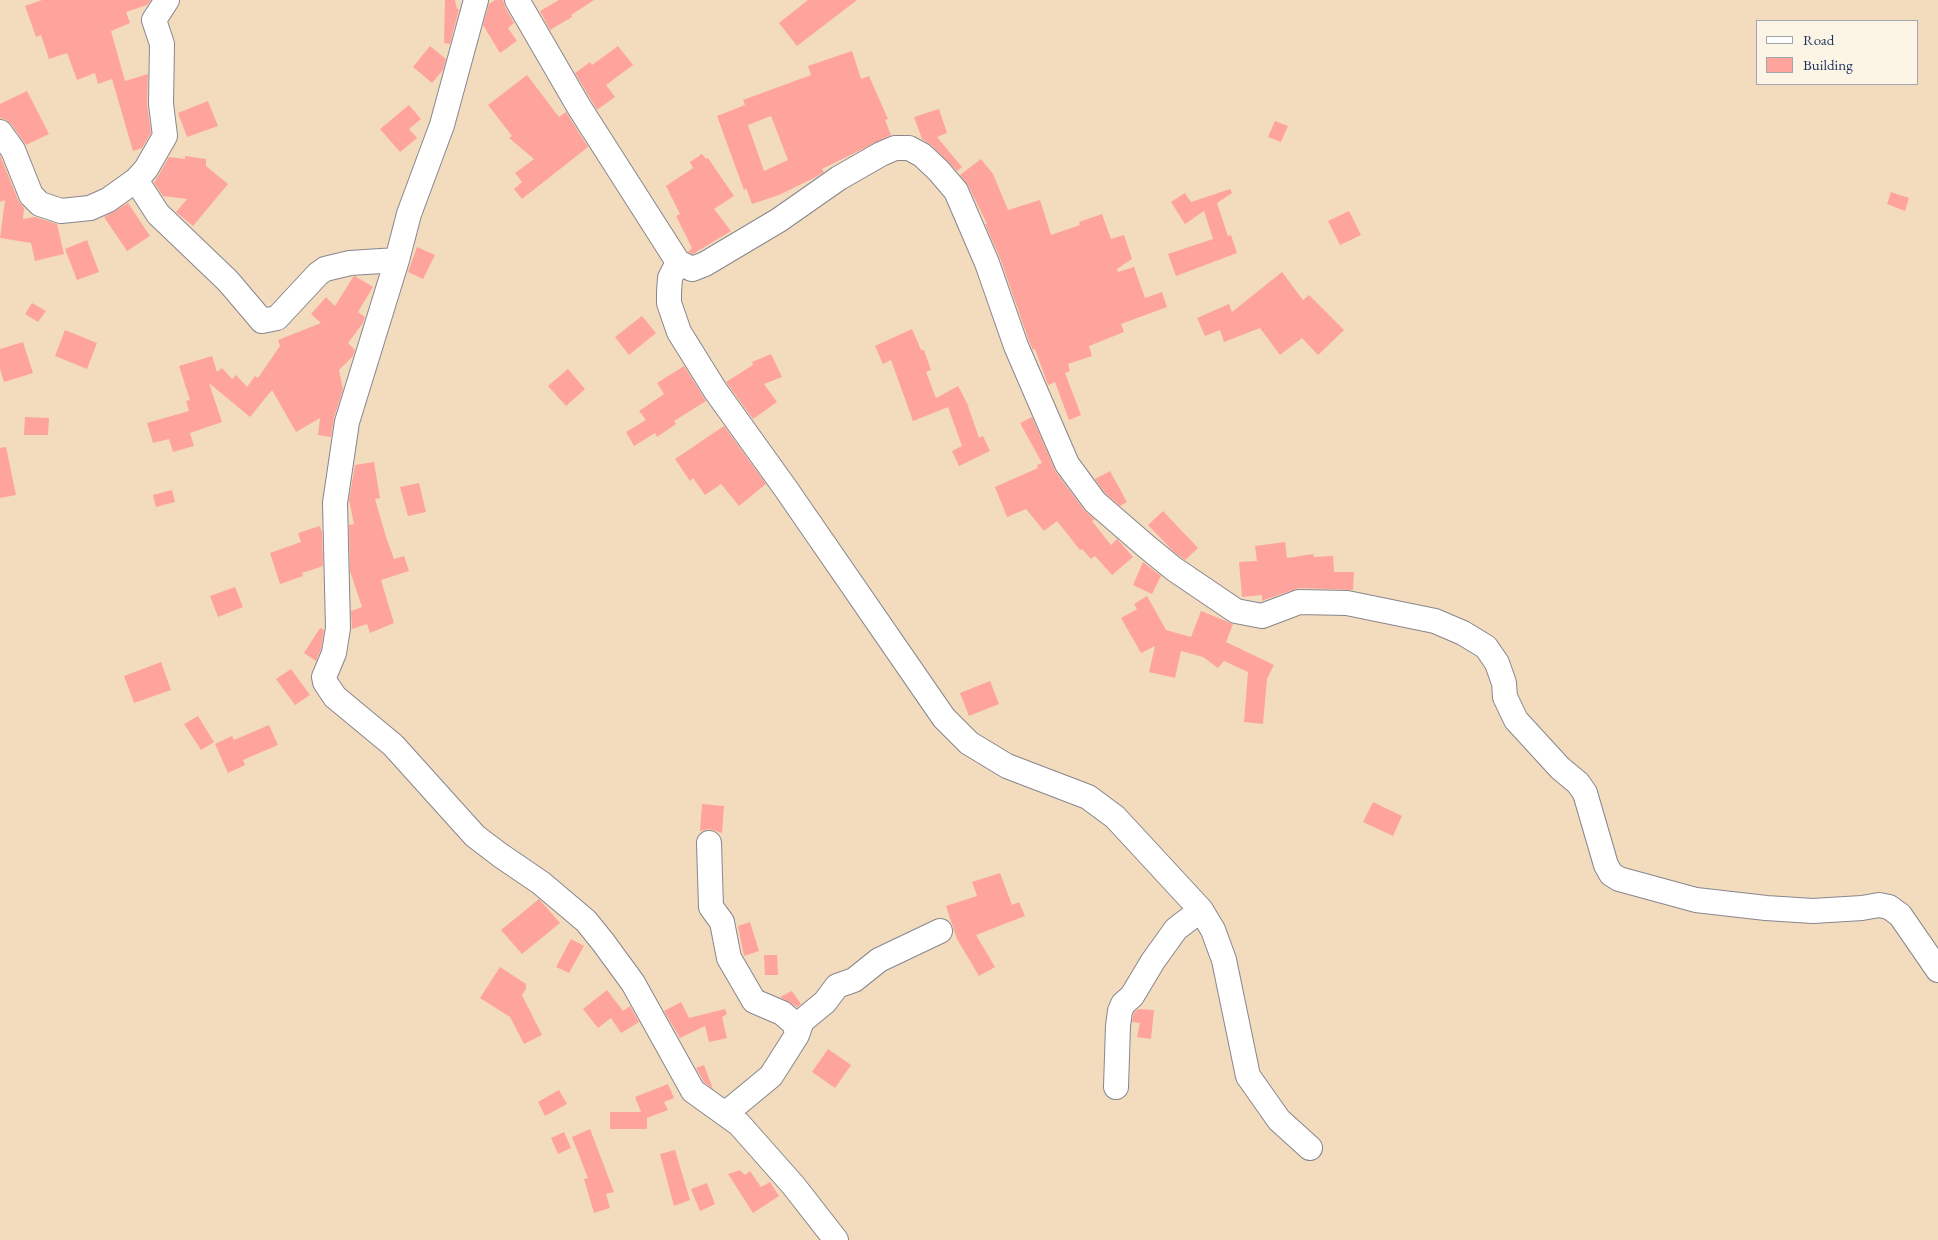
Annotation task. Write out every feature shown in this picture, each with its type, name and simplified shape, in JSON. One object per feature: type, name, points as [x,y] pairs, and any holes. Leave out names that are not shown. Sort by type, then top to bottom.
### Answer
[{"type":"street","points":[[0,132],[13,150],[31,196],[40,204],[61,211],[90,208],[108,200],[136,180],[146,169],[164,136],[160,104],[162,44],[154,20],[167,0]]},
{"type":"street","points":[[476,0],[442,125],[409,214],[397,260],[347,422],[335,504],[338,628],[334,653],[324,677],[325,682],[335,698],[393,745],[475,836],[541,883],[586,921],[633,983],[693,1091],[739,1124],[787,1179],[836,1240]]},
{"type":"street","points":[[517,0],[579,107],[678,262],[692,268],[705,264],[779,220],[839,178],[881,154],[895,148],[909,148],[922,155],[956,191],[987,263],[1016,346],[1067,464],[1095,502],[1174,569],[1236,612],[1262,616],[1299,602],[1347,603],[1435,621],[1463,632],[1486,647],[1497,663],[1504,683],[1505,697],[1516,720],[1560,768],[1578,783],[1585,794],[1606,865],[1611,874],[1618,879],[1696,900],[1766,908],[1813,912],[1879,905],[1889,907],[1900,915],[1938,970]]},
{"type":"street","points":[[136,180],[158,214],[228,281],[262,321],[277,318],[318,274],[325,269],[350,263],[397,260]]},
{"type":"street","points":[[678,262],[670,278],[668,292],[669,303],[679,332],[715,390],[786,489],[944,718],[969,743],[1007,766],[1088,797],[1116,817],[1201,910],[1213,930],[1224,960],[1248,1076],[1279,1120],[1310,1148]]},
{"type":"street","points":[[709,843],[712,907],[722,922],[729,958],[754,1001],[782,1012],[795,1024],[797,1035]]},
{"type":"street","points":[[1116,1087],[1118,1026],[1123,1004],[1132,996],[1153,961],[1176,929],[1201,910]]},
{"type":"street","points":[[725,1114],[771,1076],[797,1035],[802,1022],[825,1002],[837,986],[854,980],[879,960],[940,931]]},
{"type":"building","points":[[42,0],[151,0],[147,5],[126,12],[130,23],[111,31],[125,81],[148,74],[147,104],[151,133],[142,148],[133,151],[112,79],[98,84],[95,73],[77,80],[67,53],[49,59],[41,35],[36,37],[25,6]]},
{"type":"building","points":[[445,0],[455,0],[457,9],[459,9],[450,44],[444,43]]},
{"type":"building","points":[[495,0],[503,0],[514,23],[508,28],[517,41],[500,53],[483,25],[489,4]]},
{"type":"building","points":[[559,0],[594,0],[571,15],[572,17],[550,30],[540,11]]},
{"type":"building","points":[[808,0],[857,0],[797,46],[779,23]]},
{"type":"building","points":[[430,46],[446,59],[443,70],[432,83],[413,67]]},
{"type":"building","points":[[618,46],[633,65],[606,85],[615,97],[597,110],[575,73],[590,62],[592,65]]},
{"type":"building","points":[[852,51],[861,79],[869,76],[888,119],[885,120],[891,135],[822,169],[824,172],[816,177],[779,195],[752,204],[746,188],[744,190],[717,116],[745,105],[743,100],[811,75],[808,66]],"holes":[[[771,116],[788,160],[764,171],[748,125]]]},
{"type":"building","points":[[527,75],[559,117],[566,112],[588,147],[522,199],[514,189],[522,182],[515,173],[534,159],[509,138],[512,136],[488,105]]},
{"type":"building","points":[[27,91],[49,134],[26,145],[11,124],[0,118],[0,104]]},
{"type":"building","points":[[208,101],[218,126],[187,137],[178,113]]},
{"type":"building","points":[[409,105],[421,119],[409,129],[417,138],[400,152],[380,129]]},
{"type":"building","points":[[939,109],[947,133],[937,137],[962,167],[957,171],[931,145],[922,139],[914,117]]},
{"type":"building","points":[[1275,121],[1288,126],[1281,142],[1268,137]]},
{"type":"building","points":[[702,154],[706,159],[708,158],[734,196],[714,209],[731,231],[693,254],[688,252],[692,248],[676,216],[680,214],[666,186],[693,168],[690,162]]},
{"type":"building","points":[[0,155],[18,200],[24,208],[23,219],[35,217],[57,224],[64,254],[35,261],[31,243],[0,238],[5,200],[0,202]]},
{"type":"building","points":[[185,156],[206,159],[206,166],[228,184],[193,226],[176,212],[187,199],[163,196],[154,183],[169,157],[185,159]]},
{"type":"building","points":[[981,159],[993,174],[1008,210],[1040,200],[1051,235],[1080,225],[1079,222],[1102,214],[1111,239],[1124,235],[1132,259],[1117,269],[1118,272],[1134,267],[1145,298],[1162,292],[1167,307],[1121,324],[1124,332],[1089,346],[1092,356],[1068,364],[1070,371],[1065,373],[1081,415],[1069,420],[1055,382],[1048,385],[1035,349],[1033,350],[1029,341],[1000,258],[985,224],[987,224],[968,185],[960,175]]},
{"type":"building","points":[[1230,189],[1232,193],[1217,203],[1228,236],[1231,235],[1237,253],[1176,276],[1168,254],[1213,239],[1204,211],[1185,224],[1171,202],[1185,193],[1191,202]]},
{"type":"building","points":[[1891,192],[1909,198],[1905,211],[1887,204]]},
{"type":"building","points":[[128,203],[150,236],[127,251],[104,217]]},
{"type":"building","points":[[1349,211],[1361,235],[1340,245],[1328,221]]},
{"type":"building","points":[[87,240],[99,272],[77,280],[65,249]]},
{"type":"building","points":[[417,247],[435,255],[423,279],[408,272]]},
{"type":"building","points":[[1282,272],[1303,300],[1309,295],[1344,330],[1318,355],[1302,338],[1280,355],[1260,328],[1224,342],[1220,330],[1205,336],[1197,318],[1229,304],[1232,312]]},
{"type":"building","points":[[355,276],[373,287],[358,312],[365,317],[363,323],[348,343],[355,350],[353,356],[339,370],[343,389],[334,418],[331,437],[318,435],[320,418],[296,432],[272,390],[250,417],[209,383],[222,422],[190,433],[194,446],[173,452],[169,439],[153,443],[147,423],[189,411],[186,401],[190,400],[179,366],[212,356],[217,372],[222,368],[232,379],[236,375],[247,387],[255,376],[258,378],[280,346],[278,340],[321,323],[311,314],[326,297],[335,306]]},
{"type":"building","points":[[32,303],[46,311],[38,322],[25,314]]},
{"type":"building","points":[[642,316],[656,333],[629,355],[615,337]]},
{"type":"building","points":[[912,329],[921,350],[924,350],[931,370],[926,372],[936,398],[958,386],[967,403],[979,438],[983,436],[990,451],[959,466],[952,451],[962,446],[948,407],[913,421],[891,360],[883,364],[875,346]]},
{"type":"building","points":[[65,330],[97,343],[87,369],[55,356]]},
{"type":"building","points":[[23,342],[33,373],[4,382],[0,369],[0,349]]},
{"type":"building","points":[[771,354],[782,377],[764,384],[777,402],[753,419],[726,382],[753,365],[752,362]]},
{"type":"building","points":[[684,366],[706,401],[674,421],[676,424],[657,437],[655,433],[634,446],[626,432],[646,420],[639,411],[664,394],[657,383]]},
{"type":"building","points":[[568,369],[585,389],[566,406],[548,386]]},
{"type":"building","points":[[25,417],[49,418],[48,435],[24,435]]},
{"type":"building","points":[[1032,417],[1056,472],[1084,510],[1095,520],[1092,521],[1111,545],[1117,539],[1133,557],[1112,575],[1095,556],[1091,559],[1082,549],[1080,550],[1057,521],[1044,531],[1026,509],[1007,517],[995,487],[1038,468],[1037,465],[1042,463],[1020,423]]},
{"type":"building","points":[[724,426],[766,484],[739,506],[721,484],[705,495],[693,478],[690,481],[675,459]]},
{"type":"building","points":[[6,447],[16,495],[0,498],[0,448]]},
{"type":"building","points":[[374,462],[380,498],[375,499],[386,537],[394,559],[404,556],[409,571],[381,580],[394,623],[370,633],[367,624],[352,629],[351,611],[362,607],[350,571],[349,525],[354,524],[349,500],[355,465]]},
{"type":"building","points":[[1110,471],[1127,502],[1120,506],[1105,493],[1095,479]]},
{"type":"building","points":[[419,483],[426,512],[408,516],[400,487]]},
{"type":"building","points":[[172,490],[175,502],[156,507],[153,495]]},
{"type":"building","points":[[1163,511],[1198,548],[1185,560],[1174,552],[1148,525]]},
{"type":"building","points":[[320,526],[322,532],[323,566],[302,573],[303,576],[280,584],[270,553],[301,542],[298,533]]},
{"type":"building","points":[[1285,542],[1287,558],[1313,554],[1314,557],[1333,556],[1334,572],[1354,572],[1353,590],[1299,588],[1262,601],[1262,595],[1242,597],[1239,562],[1257,561],[1255,546]]},
{"type":"building","points":[[1143,562],[1161,576],[1152,594],[1133,585]]},
{"type":"building","points":[[235,587],[243,607],[218,617],[210,596]]},
{"type":"building","points":[[1147,596],[1166,630],[1191,637],[1201,611],[1233,624],[1226,642],[1274,665],[1267,679],[1263,724],[1244,722],[1248,672],[1224,661],[1218,668],[1203,657],[1181,651],[1175,678],[1149,672],[1155,646],[1141,653],[1121,618],[1137,609],[1134,604]]},
{"type":"building","points":[[320,628],[324,630],[321,649],[316,661],[304,653]]},
{"type":"building","points":[[161,662],[171,690],[134,703],[124,676]]},
{"type":"building","points":[[291,669],[310,695],[295,705],[276,679]]},
{"type":"building","points":[[990,681],[999,704],[969,716],[960,693]]},
{"type":"building","points":[[198,716],[214,742],[201,750],[184,724]]},
{"type":"building","points":[[269,725],[278,745],[243,760],[245,765],[228,773],[215,744],[232,736],[234,740]]},
{"type":"building","points":[[1373,802],[1402,816],[1393,836],[1363,822]]},
{"type":"building","points":[[702,804],[724,806],[722,833],[709,829],[700,831]]},
{"type":"building","points":[[1000,873],[1012,905],[1019,902],[1025,916],[976,935],[995,967],[979,976],[957,939],[946,906],[977,896],[972,882]]},
{"type":"building","points":[[539,899],[560,923],[522,954],[501,930]]},
{"type":"building","points":[[750,922],[759,951],[744,956],[738,926]]},
{"type":"building","points":[[571,939],[584,946],[569,973],[556,967]]},
{"type":"building","points":[[764,955],[777,955],[778,975],[765,975]]},
{"type":"building","points":[[500,967],[526,984],[526,989],[522,995],[542,1035],[524,1044],[510,1017],[480,998]]},
{"type":"building","points":[[607,990],[623,1011],[630,1006],[639,1022],[621,1033],[611,1018],[598,1028],[583,1009]]},
{"type":"building","points":[[792,991],[801,1004],[797,1007],[780,997]]},
{"type":"building","points":[[681,1002],[689,1018],[725,1009],[727,1014],[722,1017],[727,1038],[709,1042],[705,1026],[680,1038],[664,1011]]},
{"type":"building","points":[[1139,1009],[1154,1010],[1151,1039],[1137,1037],[1140,1023],[1132,1022],[1134,1012]]},
{"type":"building","points":[[828,1049],[851,1065],[835,1088],[812,1072]]},
{"type":"building","points":[[704,1065],[713,1089],[704,1082],[696,1068]]},
{"type":"building","points":[[668,1084],[674,1098],[664,1102],[668,1110],[647,1118],[647,1129],[610,1129],[610,1112],[641,1112],[635,1097]]},
{"type":"building","points":[[559,1090],[567,1104],[545,1116],[538,1102]]},
{"type":"building","points":[[590,1129],[614,1192],[606,1194],[610,1208],[594,1213],[584,1179],[588,1178],[572,1137]]},
{"type":"building","points":[[564,1132],[571,1148],[558,1154],[551,1138]]},
{"type":"building","points":[[675,1150],[690,1200],[674,1206],[660,1154]]},
{"type":"building","points":[[740,1170],[745,1175],[750,1171],[761,1187],[770,1182],[779,1196],[753,1213],[728,1174]]},
{"type":"building","points":[[707,1183],[715,1204],[700,1211],[691,1189]]}]
